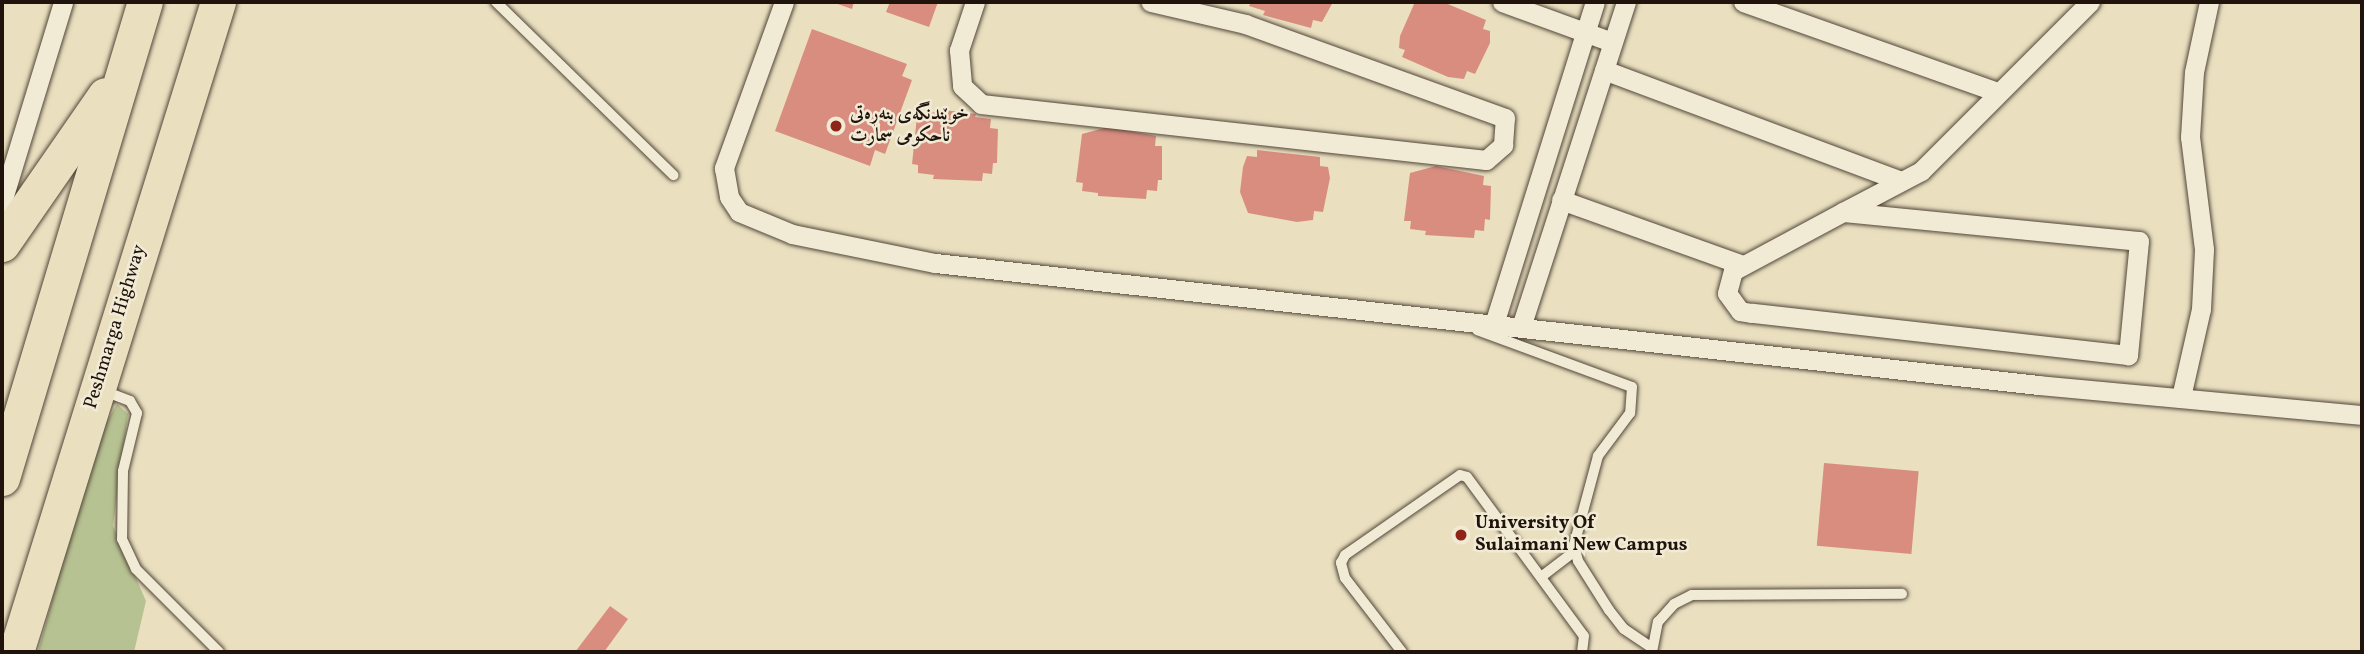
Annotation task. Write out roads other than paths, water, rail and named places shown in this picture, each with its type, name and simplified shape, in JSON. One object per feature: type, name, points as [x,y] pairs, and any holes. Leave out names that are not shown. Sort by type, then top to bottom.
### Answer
[{"type":"highway","points":[[2,478],[145,2]]},
{"type":"highway","name":"Peshmarga Highway","points":[[16,652],[218,2]]},
{"type":"highway","points":[[2,243],[123,69]]},
{"type":"street","points":[[2,202],[63,2]]},
{"type":"street","points":[[784,2],[724,169],[733,205],[758,223],[894,258],[1450,320],[2362,415]]},
{"type":"street","points":[[975,2],[959,50],[962,86],[981,104],[1486,160],[1503,145],[1505,118],[1246,24],[1151,2]]},
{"type":"street","points":[[1502,2],[1612,42]]},
{"type":"street","points":[[1494,324],[1586,33],[1593,2],[1624,7],[1521,327]]},
{"type":"street","points":[[1743,2],[1997,92]]},
{"type":"street","points":[[1843,212],[2139,241],[2128,355],[1740,311],[1727,293],[1733,271],[1743,265],[1843,212],[1921,171],[1997,92],[2090,2]]},
{"type":"street","points":[[2181,397],[2201,309],[2204,249],[2190,137],[2194,72],[2209,2]]},
{"type":"street","points":[[1604,70],[1902,181]]},
{"type":"street","points":[[1561,200],[1743,265]]},
{"type":"street","points":[[1516,255],[1541,262]]},
{"type":"lane","points":[[496,2],[673,175]]},
{"type":"lane","points":[[1450,320],[1632,387],[1630,413],[1598,456],[1574,551],[1541,577]]},
{"type":"lane","points":[[96,389],[130,401],[137,413],[123,471],[122,539],[136,569],[219,652]]},
{"type":"lane","points":[[1402,652],[1345,578],[1342,563],[1345,555],[1452,477],[1467,478],[1541,577],[1584,636],[1582,652]]},
{"type":"lane","points":[[1574,551],[1624,629],[1652,649],[1667,610],[1702,593],[1902,594]]},
{"type":"place","name":"خوێندنگەی بنەڕەتی ناحکومی سمارت","points":[[836,126]]},
{"type":"place","name":"University Of Sulaimani New Campus","points":[[1461,535]]}]
